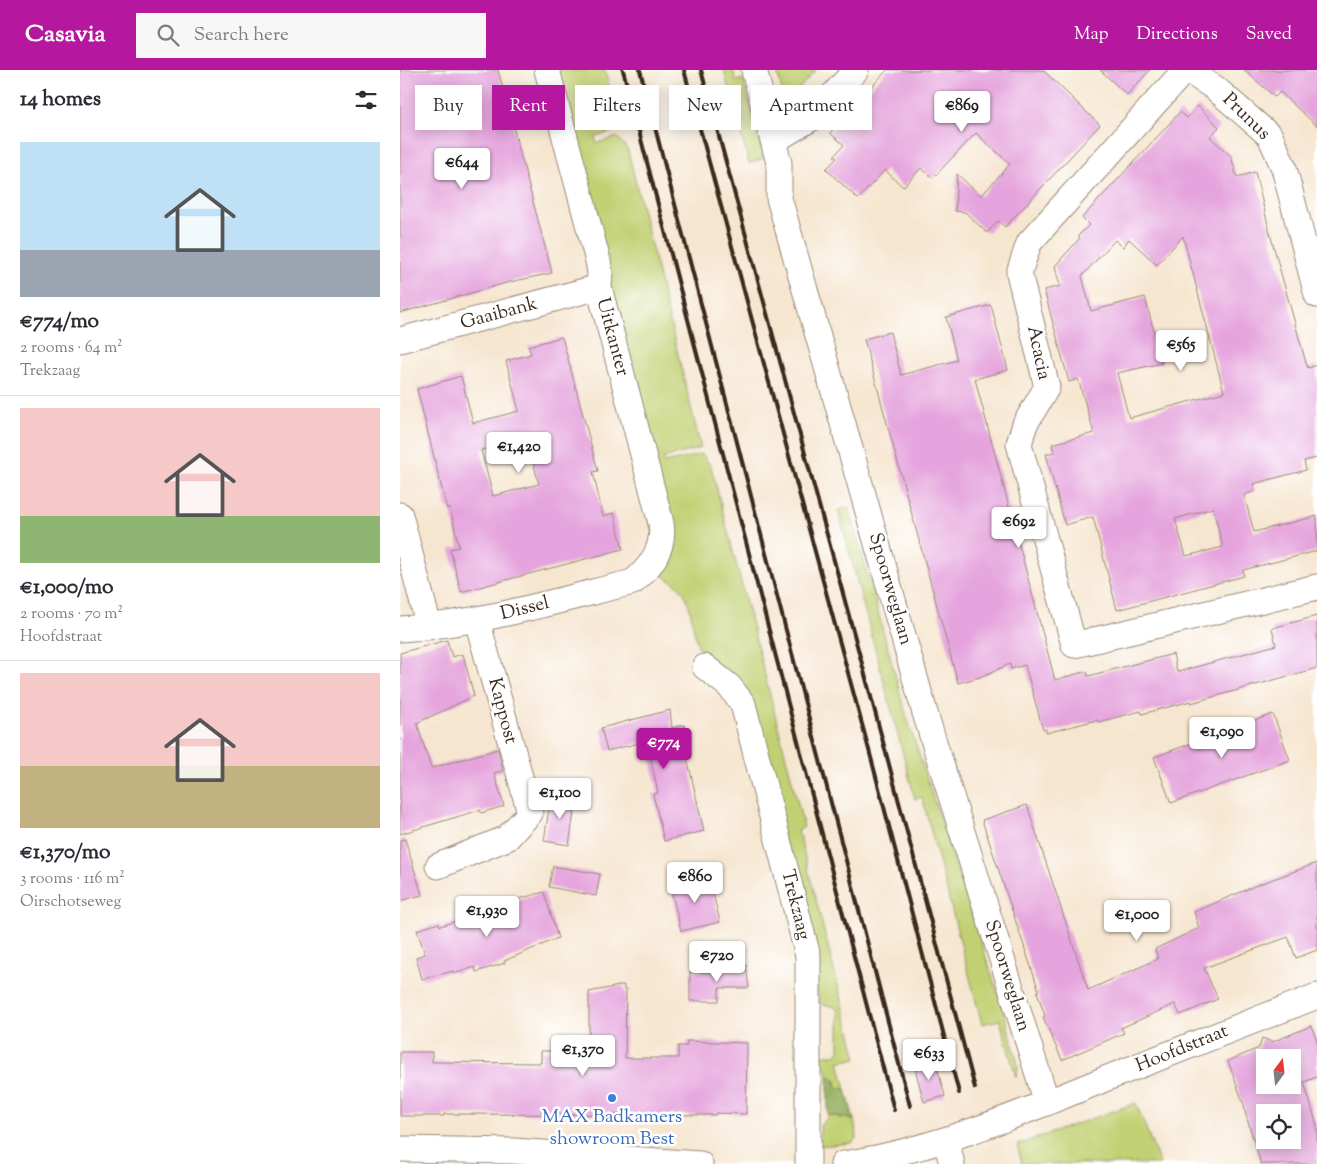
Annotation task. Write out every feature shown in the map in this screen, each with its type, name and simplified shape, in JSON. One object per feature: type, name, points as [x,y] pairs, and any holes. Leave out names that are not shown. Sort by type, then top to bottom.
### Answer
[{"type":"street","name":"Uitkanter","points":[[547,70],[598,261],[600,272],[598,287],[661,522],[662,536],[646,572]]},
{"type":"street","name":"Spoorweglaan","points":[[754,70],[780,164],[779,198],[925,713],[1047,1103]]},
{"type":"street","points":[[773,141],[812,118],[856,70]]},
{"type":"street","name":"Prunus","points":[[1186,70],[1215,88],[1270,136],[1284,168],[1317,295]]},
{"type":"street","name":"Acacia","points":[[1186,70],[1029,243],[1020,273],[1047,387],[1025,424],[1019,444],[1074,645],[1317,587]]},
{"type":"street","name":"Gaaibank","points":[[400,340],[598,287]]},
{"type":"street","points":[[400,515],[429,628]]},
{"type":"street","name":"Dissel","points":[[400,630],[429,628],[477,620],[633,582],[646,572]]},
{"type":"street","name":"Kappost","points":[[438,866],[507,838],[530,813],[477,620]]},
{"type":"street","name":"Trekzaag","points":[[705,667],[729,686],[743,704],[808,956],[808,1164]]},
{"type":"street","name":"Hoofdstraat","points":[[843,1164],[880,1158],[946,1140],[1047,1103],[1317,996]]},
{"type":"street","points":[[946,1140],[952,1164]]},
{"type":"street","points":[[400,1149],[514,1151],[700,1164]]},
{"type":"green space","points":[[558,70],[605,70],[609,85],[575,85],[575,130],[616,130],[595,137],[597,143],[617,137],[627,148],[701,448],[664,458],[665,463],[702,454],[711,466],[804,827],[798,830],[857,1058],[839,1062],[846,1089],[836,1087],[836,1081],[828,1076],[827,1069],[820,1059],[823,1055],[839,1053],[839,1013],[836,1007],[820,1004],[753,709],[699,649],[685,594],[675,583],[662,575],[661,572],[565,104],[565,85],[561,85]]},
{"type":"green space","points":[[724,70],[733,70],[736,81],[743,79],[751,109],[751,130],[757,130],[764,158],[749,164],[740,130],[741,85],[728,85]]},
{"type":"green space","points":[[777,70],[816,70],[802,85],[781,85]]},
{"type":"green space","points":[[849,507],[907,718],[1004,1012],[1017,1060],[1016,1077],[1000,1020],[982,1024],[922,797],[915,799],[838,510]]},
{"type":"green space","points":[[828,1076],[833,1078],[838,1088],[846,1089],[854,1120],[828,1115]]},
{"type":"green space","points":[[1136,1103],[1160,1164],[1022,1164],[1017,1145]]},
{"type":"green space","points":[[828,1115],[854,1120],[857,1137],[852,1143],[820,1146],[820,1126]]},
{"type":"building","points":[[400,70],[498,70],[502,85],[492,85],[492,130],[514,130],[552,273],[510,282],[400,313]]},
{"type":"building","points":[[887,70],[1043,70],[1100,125],[1005,227],[998,221],[987,233],[965,212],[955,211],[957,174],[981,196],[1010,164],[976,133],[933,178],[921,168],[903,187],[885,170],[858,199],[826,169],[837,158],[834,156],[844,145],[830,133],[833,130],[872,130],[872,87]]},
{"type":"building","points":[[1100,70],[1150,70],[1127,95]]},
{"type":"building","points":[[1244,70],[1317,70],[1317,126],[1280,92],[1275,97]]},
{"type":"building","points":[[1198,106],[1219,127],[1210,137],[1231,156],[1237,177],[1255,172],[1306,363],[1308,368],[1317,365],[1317,458],[1304,461],[1306,470],[1253,484],[1255,491],[1244,495],[1254,532],[1317,516],[1317,551],[1243,570],[1244,576],[1117,610],[1093,517],[1065,525],[1046,454],[1054,452],[1052,444],[1094,433],[1078,379],[1069,382],[1044,290],[1060,286],[1055,266],[1089,225],[1082,218],[1180,112],[1187,118]],"holes":[[[1183,236],[1224,392],[1129,418],[1117,373],[1162,363],[1145,297],[1091,311],[1082,276],[1115,240],[1123,247],[1129,239],[1157,265]],[[1213,508],[1223,547],[1186,556],[1175,519]]]},
{"type":"building","points":[[991,305],[1008,370],[975,379],[1055,680],[1087,671],[1088,676],[1173,654],[1177,672],[1276,645],[1272,628],[1317,616],[1317,668],[1191,703],[1191,701],[1142,714],[1141,711],[1098,722],[1097,720],[1046,733],[1046,729],[1043,730],[1025,665],[1011,669],[1010,664],[980,677],[958,683],[864,339],[890,332],[901,375],[957,360],[946,317]]},
{"type":"building","points":[[562,337],[598,471],[593,472],[603,516],[614,513],[623,549],[461,592],[450,549],[459,547],[450,508],[447,509],[417,389],[461,376],[473,423],[519,411],[506,361],[531,354],[528,346]],"holes":[[[527,440],[539,484],[493,496],[481,450]]]},
{"type":"building","points":[[447,640],[452,657],[463,654],[474,696],[417,723],[431,768],[498,749],[503,771],[494,773],[504,806],[481,813],[480,810],[400,834],[400,653]]},
{"type":"building","points":[[670,710],[672,728],[684,725],[691,752],[686,753],[704,831],[664,841],[653,794],[658,793],[647,741],[607,751],[601,728]]},
{"type":"building","points":[[1273,714],[1290,760],[1171,803],[1154,757],[1195,742],[1196,746],[1244,729],[1243,725]]},
{"type":"building","points":[[551,796],[576,799],[569,845],[544,841]]},
{"type":"building","points":[[1027,805],[1088,990],[1158,959],[1155,949],[1199,928],[1194,912],[1257,885],[1317,863],[1317,950],[1296,958],[1288,937],[1204,968],[1218,999],[1180,1015],[1175,1004],[1121,1028],[1124,1033],[1062,1060],[1043,1017],[1045,1016],[1037,992],[1039,991],[982,820]]},
{"type":"building","points":[[405,839],[422,895],[400,901],[400,840]]},
{"type":"building","points":[[553,866],[600,874],[596,896],[549,887]]},
{"type":"building","points":[[709,877],[720,922],[681,931],[670,885]]},
{"type":"building","points":[[544,892],[558,938],[504,961],[505,963],[476,972],[475,967],[454,974],[453,971],[422,979],[416,957],[425,954],[417,930],[439,923],[440,926],[488,912],[509,905],[508,902]]},
{"type":"building","points":[[746,965],[749,988],[719,988],[719,1001],[690,1001],[690,972],[718,972],[718,970]]},
{"type":"building","points":[[624,985],[624,990],[626,989],[625,1058],[678,1058],[678,1046],[687,1046],[687,1041],[747,1043],[746,1114],[444,1114],[444,1116],[400,1116],[400,1052],[432,1052],[432,1062],[541,1063],[541,1051],[576,1051],[576,1045],[589,1045],[589,992]]},
{"type":"building","points":[[1311,1026],[1317,1040],[1317,1077],[1304,1082],[1317,1126],[1317,1164],[1261,1164],[1256,1149],[1301,1149],[1301,1104],[1256,1104],[1256,1148],[1245,1108],[1228,1061],[1256,1049],[1256,1094],[1301,1094],[1301,1049],[1257,1049],[1259,1048],[1262,1038],[1272,1042]]},
{"type":"building","points":[[935,1060],[945,1096],[924,1102],[914,1065]]},
{"type":"railway","points":[[623,70],[894,1110]]},
{"type":"railway","points":[[640,70],[910,1106]]},
{"type":"railway","points":[[684,70],[869,750],[959,1093]]},
{"type":"railway","points":[[701,70],[975,1088]]},
{"type":"place","name":"MAX Badkamers showroom Best","points":[[612,1098]]}]
